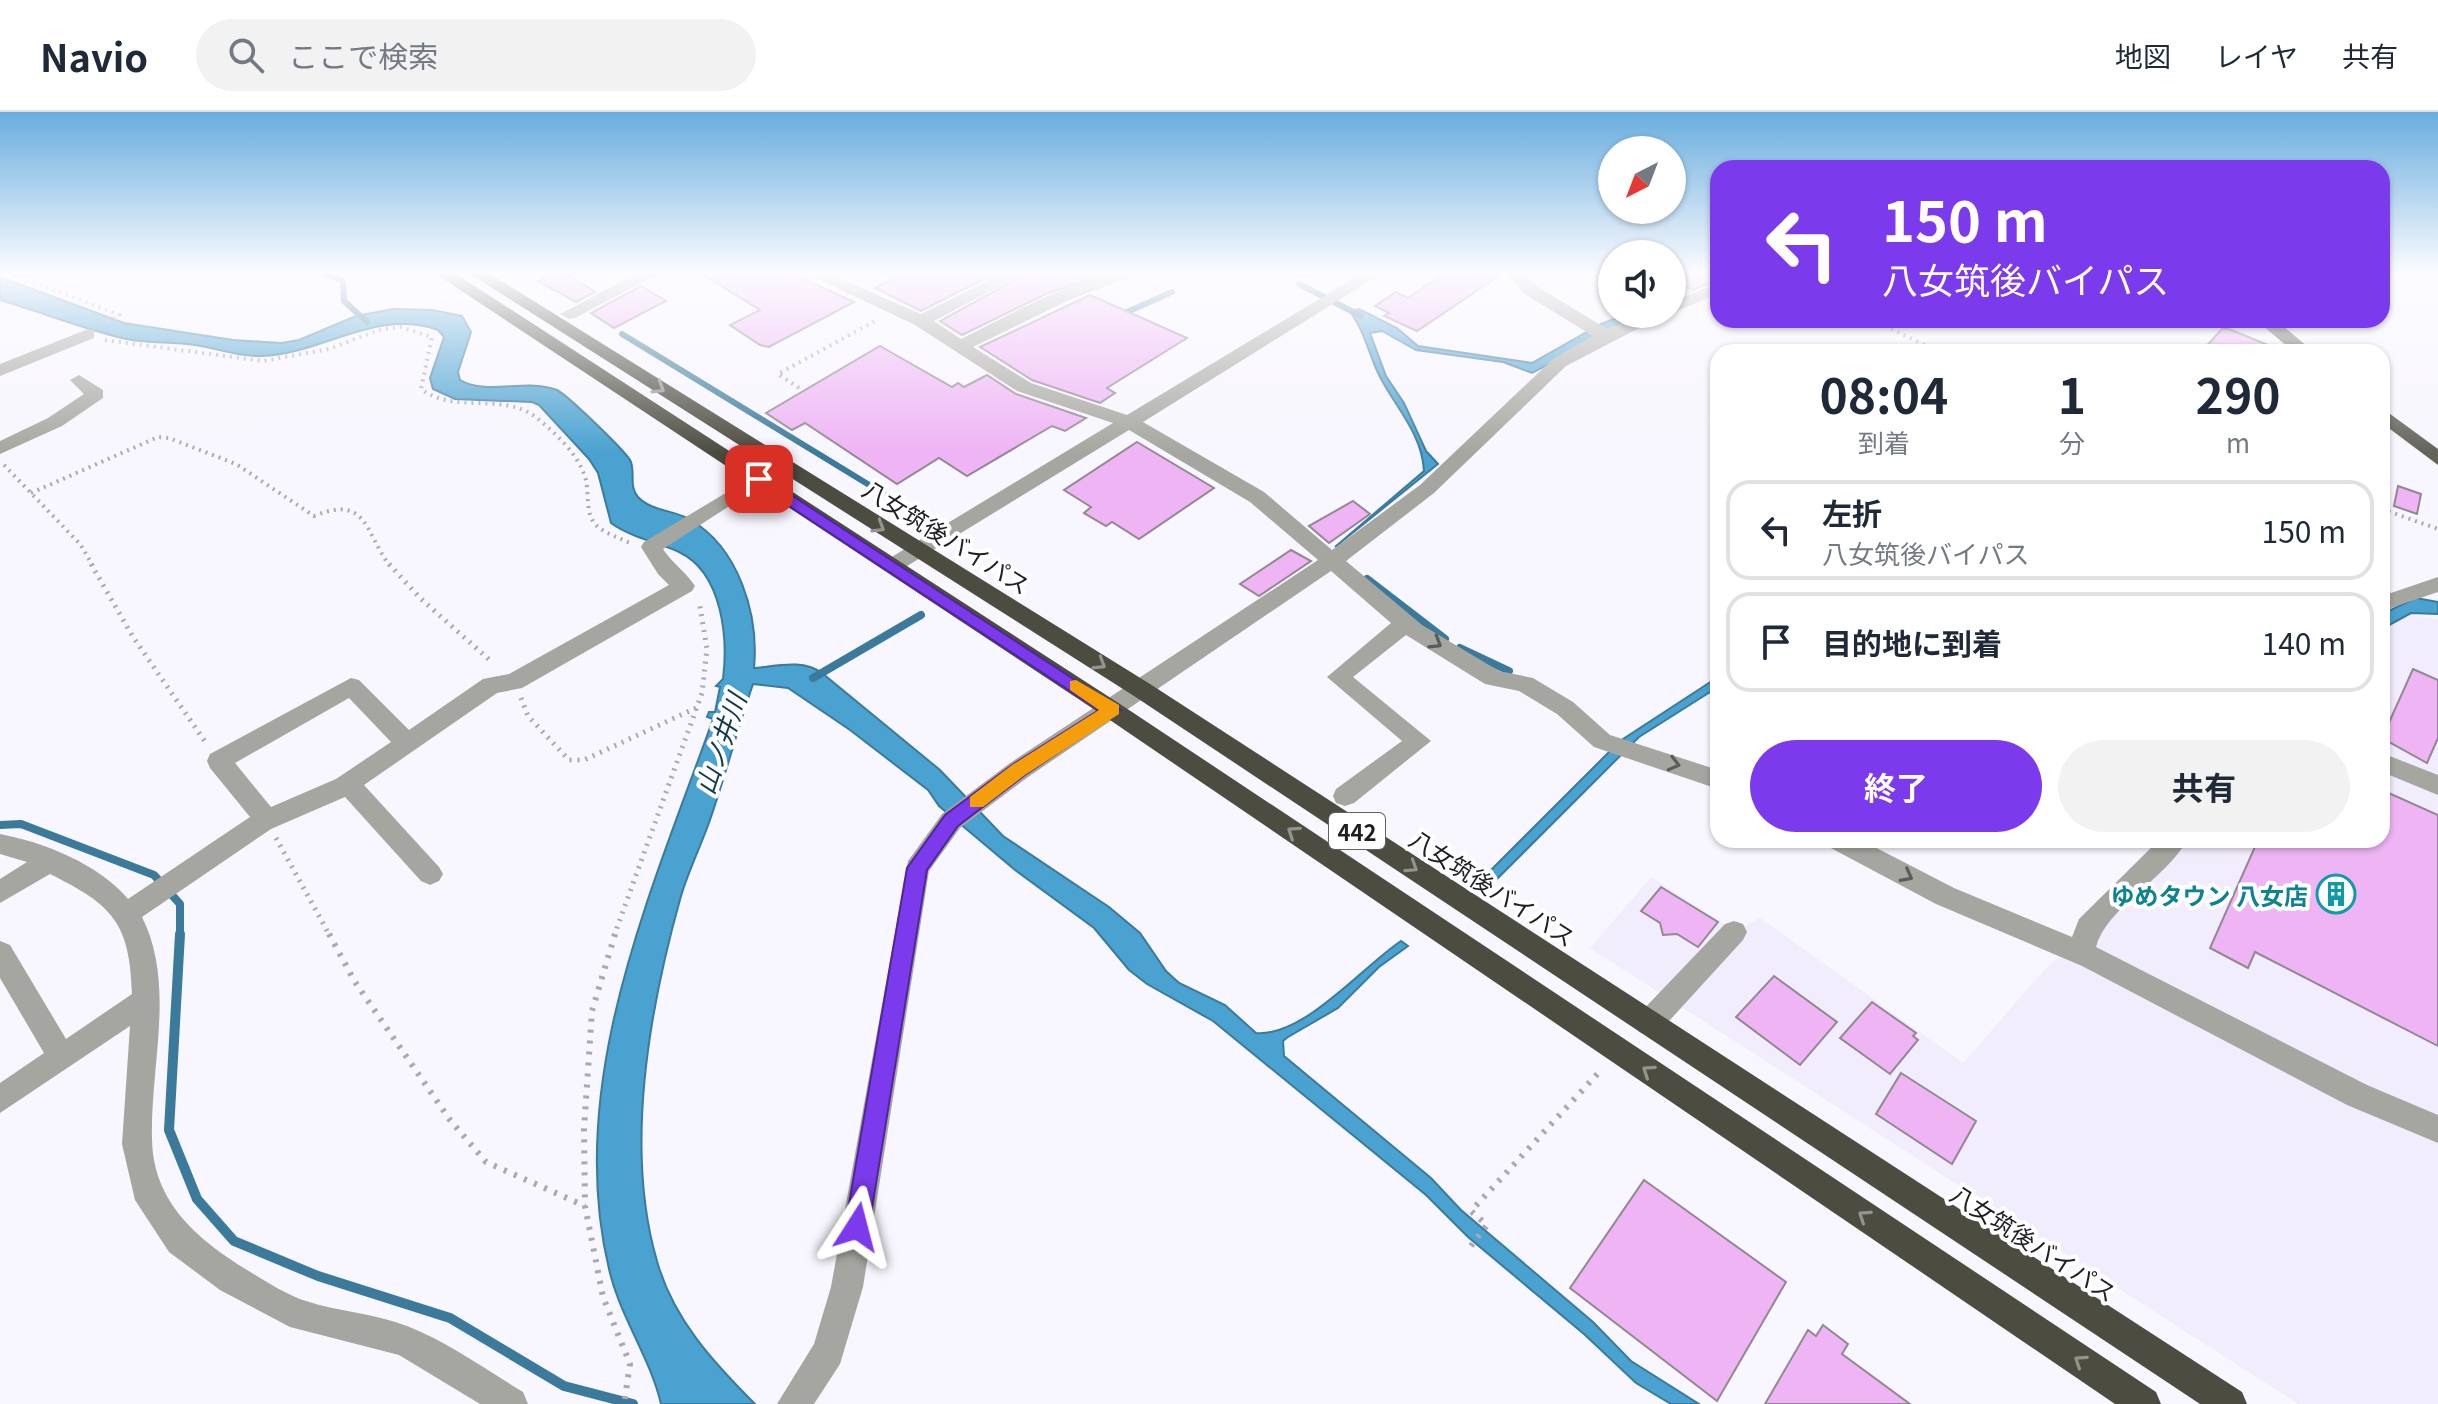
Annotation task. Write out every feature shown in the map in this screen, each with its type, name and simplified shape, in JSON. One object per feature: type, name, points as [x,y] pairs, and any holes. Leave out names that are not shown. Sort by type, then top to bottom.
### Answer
[{"type":"highway","name":"442","points":[[533,332],[1112,710],[2144,1404]]},
{"type":"highway","name":"八女筑後バイパス","points":[[571,332],[1142,690],[2230,1404]]},
{"type":"main road","points":[[2390,420],[2438,459]]},
{"type":"street","points":[[939,332],[1024,387],[1129,422],[1257,497],[1406,623],[1493,678],[1525,684],[1565,708],[1619,748],[1710,776]]},
{"type":"street","points":[[961,346],[989,332]]},
{"type":"street","points":[[892,566],[1277,332]]},
{"type":"street","points":[[1600,332],[1606,336]]},
{"type":"street","points":[[794,1404],[828,1352],[847,1287],[917,868],[951,821],[1019,770],[1331,561],[1427,489],[1560,362],[1615,332]]},
{"type":"street","points":[[0,371],[87,334]]},
{"type":"street","points":[[0,448],[55,422],[96,394],[79,380]]},
{"type":"street","points":[[127,913],[267,820],[348,784],[491,685],[514,682],[684,586],[665,569],[651,547],[744,488]]},
{"type":"street","points":[[2390,601],[2438,584]]},
{"type":"street","points":[[1345,796],[1419,741],[1338,677],[1406,623]]},
{"type":"street","points":[[267,820],[219,761],[351,686],[407,743]]},
{"type":"street","points":[[2390,765],[2438,785]]},
{"type":"street","points":[[348,784],[430,874]]},
{"type":"street","points":[[0,844],[21,847],[103,888],[127,913],[147,959],[146,1000],[133,1114],[138,1164],[152,1208],[173,1235],[231,1276],[300,1316],[398,1339],[511,1404]]},
{"type":"street","points":[[1853,848],[1945,896],[2081,953],[2357,1095],[2438,1129]]},
{"type":"street","points":[[2081,953],[2088,927],[2147,872],[2167,848]]},
{"type":"street","points":[[0,892],[50,861]]},
{"type":"street","points":[[1649,1023],[1734,932]]},
{"type":"street","points":[[0,953],[61,1057]]},
{"type":"street","points":[[0,1099],[146,1000]]},
{"type":"path","points":[[87,334],[115,343],[263,361],[329,349],[373,332]]},
{"type":"path","points":[[423,332],[432,337],[420,377],[421,389],[431,399],[456,405],[521,409],[533,416],[585,474],[590,512],[597,526],[630,543],[651,547]]},
{"type":"path","points":[[799,388],[778,374],[855,332]]},
{"type":"path","points":[[1898,332],[1923,344]]},
{"type":"path","points":[[31,493],[158,437],[170,437],[233,462],[260,478],[297,509],[314,516],[338,507],[355,512],[368,525],[379,552],[409,586],[514,682],[528,716],[569,760],[584,760],[697,707]]},
{"type":"path","points":[[0,461],[80,544],[133,637],[219,761]]},
{"type":"path","points":[[2390,512],[2438,529]]},
{"type":"path","points":[[624,1404],[630,1364],[603,1297],[585,1206],[584,1129],[592,1011],[614,937],[697,707],[707,649],[700,603],[691,589],[684,586]]},
{"type":"path","points":[[267,820],[355,982],[450,1120],[486,1162],[585,1206]]},
{"type":"path","points":[[1471,1246],[1487,1225],[1471,1211],[1617,1051]]},
{"type":"shaded area","points":[[2405,614],[2438,619],[2438,1404],[2298,1404],[1590,948],[1651,877],[1735,931],[1760,918],[1963,1063],[2045,969],[2154,879],[2179,848],[2390,848],[2390,627]]},
{"type":"water","points":[[101,332],[184,332],[282,343],[317,332],[356,332],[306,348],[261,356],[195,345],[131,340]]},
{"type":"water","name":"山ノ井川","points":[[440,332],[471,332],[458,372],[460,380],[483,387],[533,386],[557,390],[597,424],[631,462],[634,489],[643,502],[689,519],[721,547],[733,564],[749,605],[755,648],[754,668],[798,665],[822,673],[940,770],[1003,836],[1109,907],[1140,933],[1166,971],[1179,983],[1225,1005],[1256,1033],[1274,1031],[1313,1013],[1401,941],[1408,946],[1379,967],[1338,1008],[1283,1041],[1284,1056],[1431,1178],[1461,1210],[1593,1322],[1631,1361],[1699,1404],[1671,1404],[1636,1383],[1584,1334],[1468,1237],[1426,1195],[1213,1021],[1147,984],[1129,970],[1094,928],[1015,870],[939,806],[928,790],[850,730],[788,688],[753,684],[711,817],[684,886],[670,939],[651,1030],[645,1078],[642,1172],[647,1218],[657,1261],[673,1302],[697,1339],[755,1404],[661,1404],[609,1269],[598,1199],[598,1128],[606,1058],[621,988],[641,919],[713,719],[707,717],[709,712],[715,712],[720,687],[716,686],[723,679],[723,627],[714,591],[694,562],[679,552],[635,536],[611,523],[598,473],[539,405],[532,402],[455,399],[433,389],[430,378],[444,337]]},
{"type":"water","points":[[1362,332],[1374,332],[1370,333],[1386,376],[1404,403],[1426,451],[1438,464],[1335,547],[1424,471],[1413,432],[1379,375]]},
{"type":"water","points":[[1384,332],[1402,332],[1418,346],[1532,363],[1586,332],[1612,332],[1532,373],[1503,362],[1416,350]]},
{"type":"water","points":[[2416,598],[2438,602],[2438,614],[2411,613],[2390,625],[2390,610]]},
{"type":"water","points":[[1710,682],[1710,692],[1639,737],[1497,879],[1487,874],[1620,741]]},
{"type":"building","points":[[741,332],[797,332],[769,347],[760,345]]},
{"type":"building","points":[[1011,332],[1174,332],[1187,338],[1107,388],[1115,393],[1100,403],[1032,380],[980,347]]},
{"type":"building","points":[[2219,332],[2237,332],[2266,344],[2208,344]]},
{"type":"building","points":[[880,346],[952,387],[958,383],[964,387],[987,375],[1016,394],[1086,418],[1065,431],[1052,426],[967,476],[939,458],[897,484],[805,423],[792,430],[766,413]]},
{"type":"building","points":[[1137,442],[1214,488],[1139,539],[1112,522],[1106,526],[1084,513],[1091,507],[1064,490]]},
{"type":"building","points":[[2398,486],[2421,494],[2417,514],[2394,506]]},
{"type":"building","points":[[1353,501],[1370,514],[1329,543],[1309,526]]},
{"type":"building","points":[[1291,550],[1311,561],[1259,596],[1240,584]]},
{"type":"building","points":[[2413,669],[2438,680],[2438,738],[2427,763],[2390,742],[2390,720]]},
{"type":"building","name":"ゆめタウン 八女店","points":[[2390,794],[2438,815],[2438,1046],[2255,952],[2248,968],[2210,948],[2254,848],[2390,848]]},
{"type":"building","points":[[1661,887],[1718,922],[1698,947],[1677,934],[1663,935],[1660,923],[1641,911]]},
{"type":"building","points":[[1774,976],[1837,1022],[1800,1065],[1736,1017]]},
{"type":"building","points":[[1872,1002],[1916,1033],[1913,1036],[1918,1040],[1890,1074],[1840,1038]]},
{"type":"building","points":[[1901,1073],[1976,1121],[1952,1164],[1876,1114]]},
{"type":"building","points":[[1644,1180],[1786,1282],[1717,1401],[1570,1288]]},
{"type":"building","points":[[1823,1325],[1848,1344],[1842,1354],[1910,1404],[1765,1404],[1808,1330],[1816,1336]]},
{"type":"waterway","points":[[622,334],[907,508]]},
{"type":"waterway","points":[[1367,579],[1445,639]]},
{"type":"waterway","points":[[813,678],[921,615]]},
{"type":"waterway","points":[[1460,648],[1509,671]]},
{"type":"waterway","points":[[0,825],[21,824],[154,875],[180,904],[180,934]]},
{"type":"waterway","points":[[180,934],[169,1130],[197,1199],[234,1241],[318,1276],[450,1318],[564,1386],[633,1404]]},
{"type":"slow traffic","points":[[976,802],[1019,770],[1112,710],[1076,686]]},
{"type":"place","name":"ゆめタウン 八女店","points":[[2336,894]]},
{"type":"route","points":[[759,479],[1112,710],[1019,770],[951,821],[917,868],[857,1227]]}]
